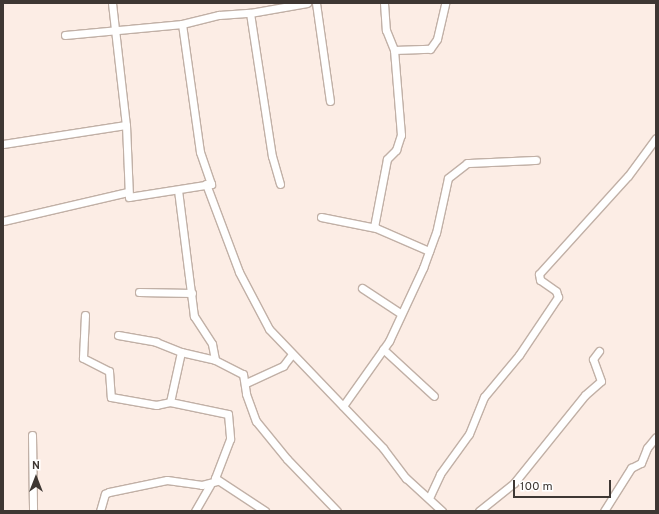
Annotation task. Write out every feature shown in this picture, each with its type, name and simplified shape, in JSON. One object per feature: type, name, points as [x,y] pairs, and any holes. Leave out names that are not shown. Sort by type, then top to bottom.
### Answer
[{"type":"street","points":[[112,3],[116,30],[114,39],[126,125],[128,192],[132,198],[211,184]]},
{"type":"street","points":[[65,35],[182,24],[218,15],[250,13],[307,3]]},
{"type":"street","points":[[316,3],[330,101]]},
{"type":"street","points":[[374,227],[387,159],[396,150],[401,135],[394,50],[386,30],[384,3]]},
{"type":"street","points":[[394,50],[430,48],[437,39],[446,3]]},
{"type":"street","points":[[250,13],[272,156],[280,184]]},
{"type":"street","points":[[182,24],[188,80],[200,152],[211,184]]},
{"type":"street","points":[[3,144],[126,125]]},
{"type":"street","points":[[429,498],[440,474],[469,434],[484,397],[519,355],[558,297],[556,291],[540,280],[539,274],[628,176],[656,138]]},
{"type":"street","points":[[343,406],[383,349],[429,251],[448,178],[467,163],[536,160]]},
{"type":"street","points":[[211,184],[206,184],[239,272],[269,329],[343,406],[406,478],[442,511]]},
{"type":"street","points":[[178,190],[194,316],[212,344],[216,360]]},
{"type":"street","points":[[3,221],[128,192]]},
{"type":"street","points":[[321,217],[374,227],[404,237],[429,251]]},
{"type":"street","points":[[362,288],[400,313]]},
{"type":"street","points":[[139,292],[192,293]]},
{"type":"street","points":[[84,315],[86,333],[83,358],[109,371],[111,397],[156,405],[170,402],[228,414],[230,439],[216,472],[217,481]]},
{"type":"street","points":[[118,335],[156,342],[181,352],[216,360],[243,374],[246,383],[246,394],[256,421],[287,459],[337,511]]},
{"type":"street","points":[[383,349],[434,396]]},
{"type":"street","points":[[479,511],[514,482],[601,380],[593,359],[599,351]]},
{"type":"street","points":[[170,402],[181,352]]},
{"type":"street","points":[[246,383],[283,366],[292,354]]},
{"type":"street","points":[[32,435],[32,511]]},
{"type":"street","points":[[604,511],[631,468],[641,463],[647,448],[656,437]]},
{"type":"street","points":[[100,511],[105,494],[154,481],[210,485]]},
{"type":"street","points":[[195,511],[210,485],[217,481]]},
{"type":"street","points":[[217,481],[266,511]]}]
